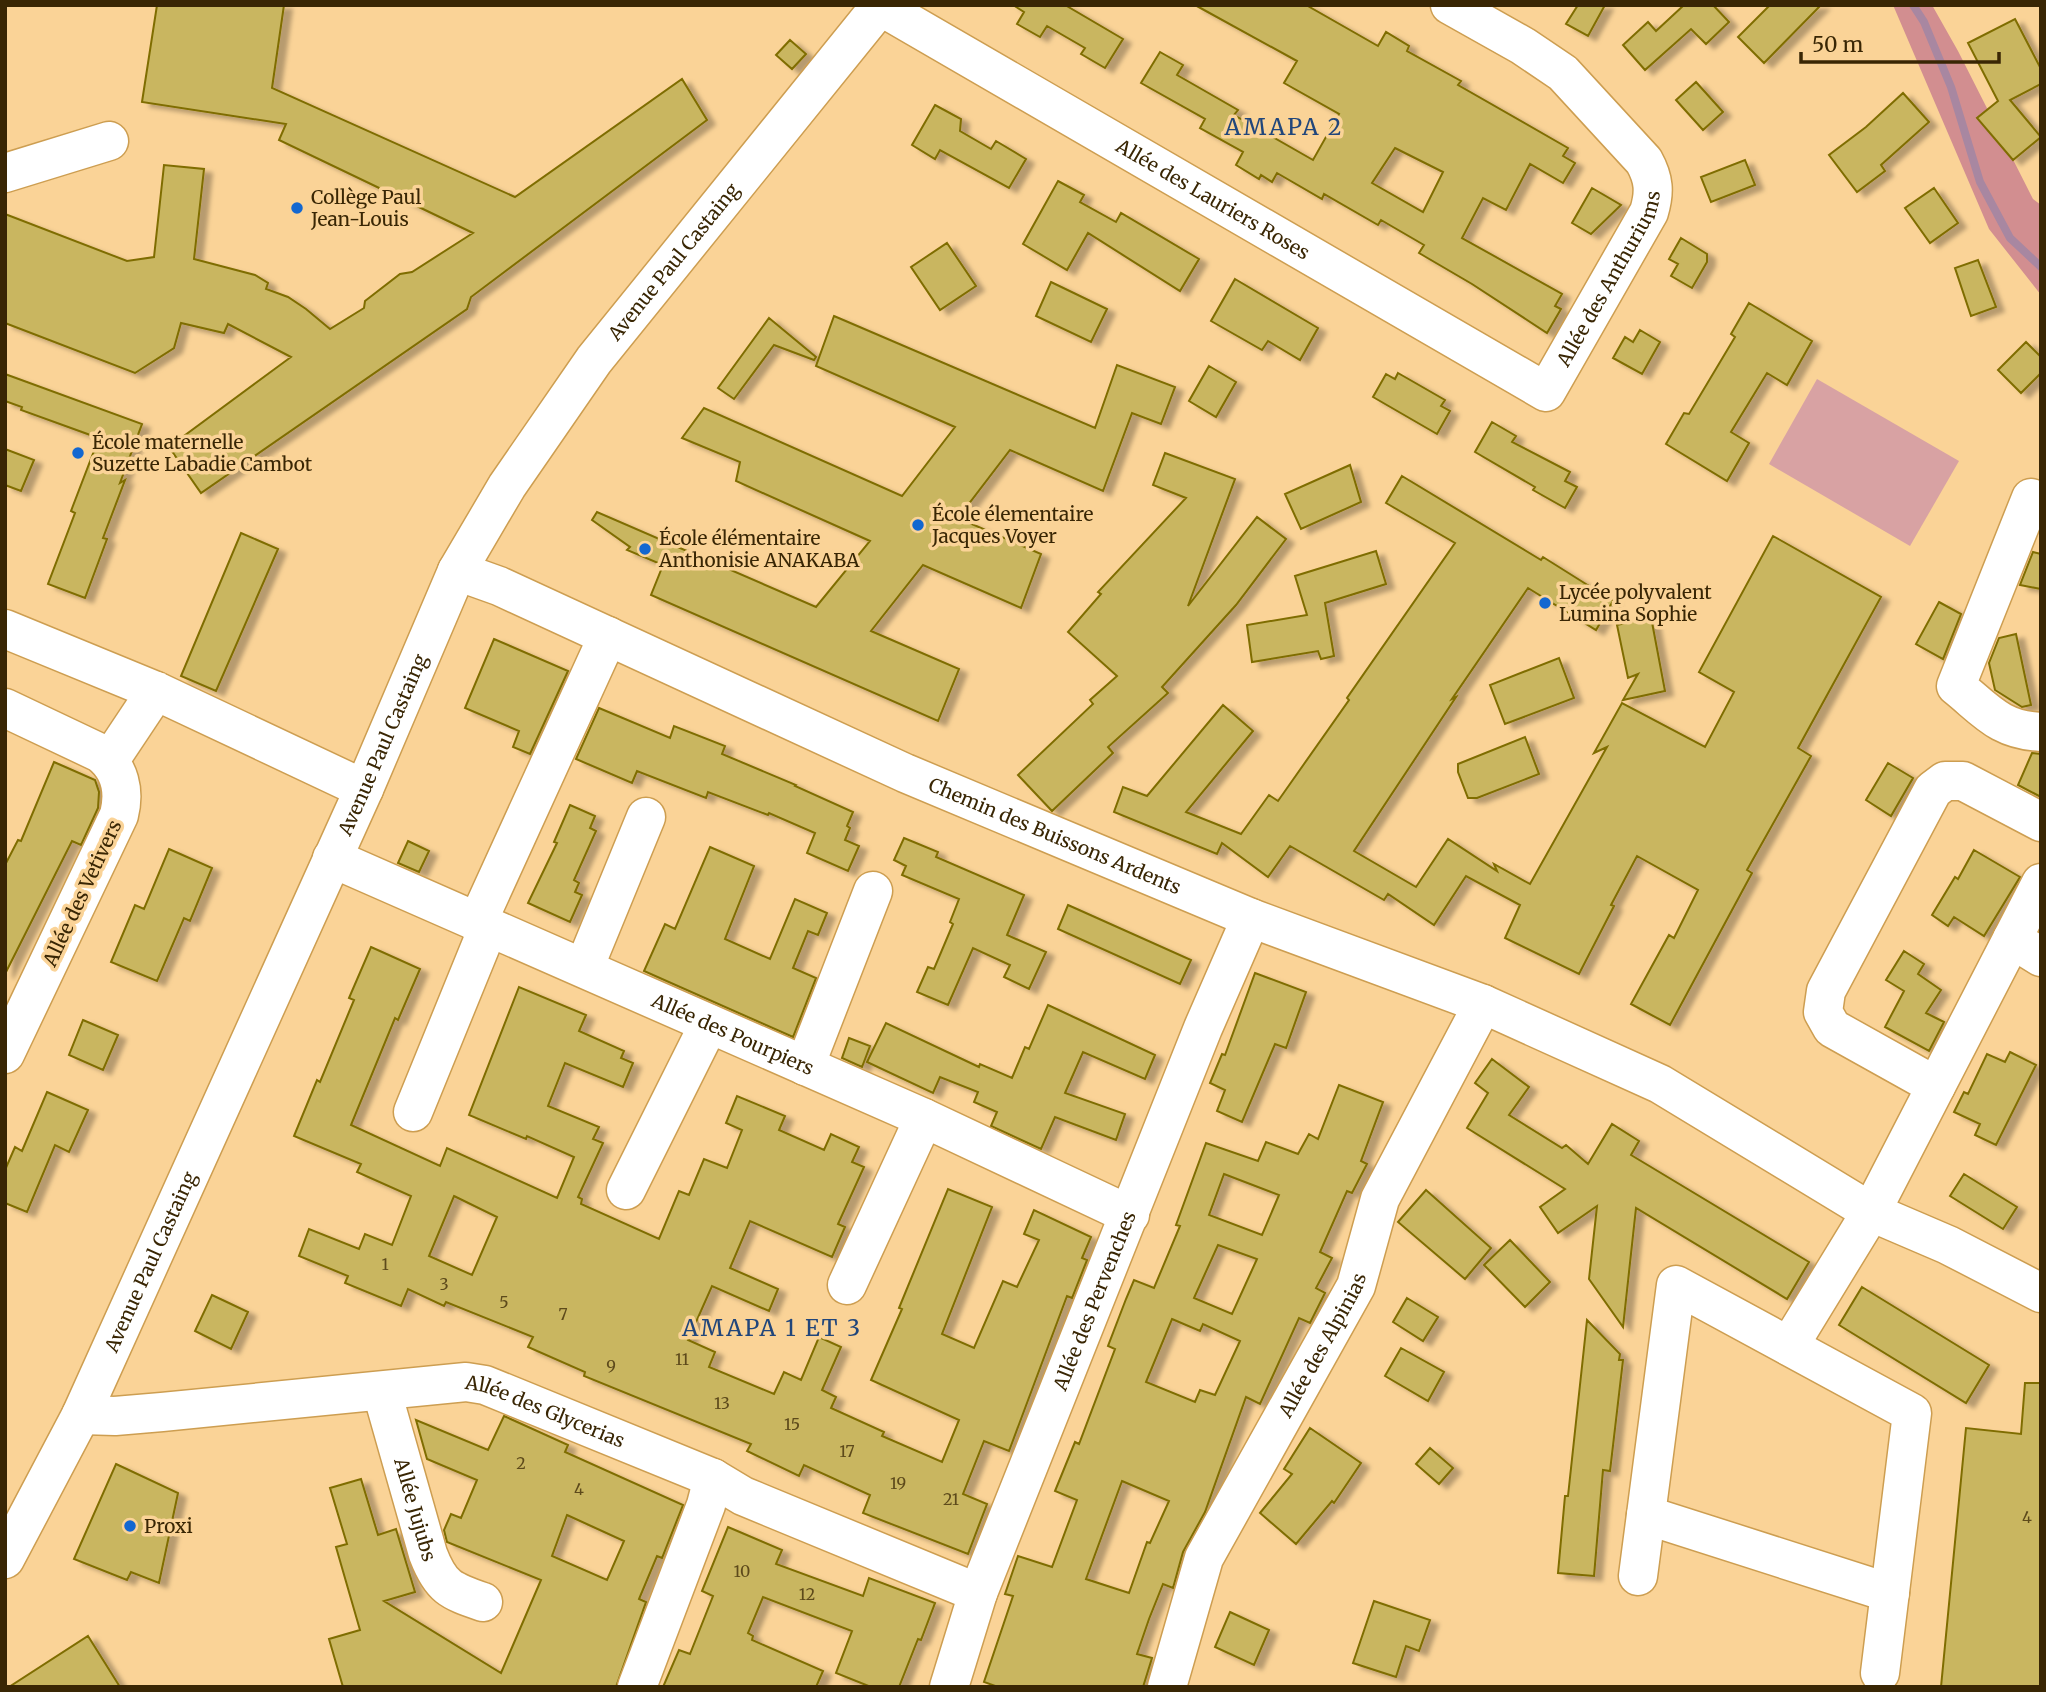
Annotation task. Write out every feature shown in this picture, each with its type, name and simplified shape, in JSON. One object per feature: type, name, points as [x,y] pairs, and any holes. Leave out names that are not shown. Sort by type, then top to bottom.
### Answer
[{"type":"street","name":"Allée des Lauriers Roses","points":[[881,5],[1546,392]]},
{"type":"street","name":"Avenue Paul Castaing","points":[[5,1559],[81,1415],[364,789],[457,571],[507,486],[594,360],[881,5]]},
{"type":"street","name":"Allée des Anthuriums","points":[[1450,5],[1523,46],[1563,74],[1644,161],[1651,173],[1654,187],[1646,219],[1546,392]]},
{"type":"street","points":[[5,173],[109,141]]},
{"type":"street","points":[[2031,498],[1956,686],[1997,722],[2024,732],[2041,732]]},
{"type":"street","name":"Chemin des Buissons Ardents","points":[[457,571],[499,586],[905,773],[1251,918],[1483,1004],[1660,1084],[1871,1212],[1948,1245],[2041,1293]]},
{"type":"street","points":[[5,629],[156,691],[364,789]]},
{"type":"street","points":[[413,1112],[483,925],[608,636]]},
{"type":"street","points":[[5,708],[110,760],[156,691]]},
{"type":"street","name":"Allée des Vetivers","points":[[5,1054],[119,815],[122,794],[120,782],[110,760]]},
{"type":"street","points":[[1936,1086],[1832,1028],[1823,1012],[1826,991],[1933,790],[1945,781],[1963,781],[2041,822]]},
{"type":"street","points":[[584,968],[646,817]]},
{"type":"street","name":"Allée des Pourpiers","points":[[332,858],[923,1118],[1130,1215]]},
{"type":"street","points":[[1789,1346],[1871,1212],[1936,1086],[2026,948],[2041,883]]},
{"type":"street","points":[[805,1066],[873,891]]},
{"type":"street","name":"Allée des Pervenches","points":[[949,1687],[978,1593],[1203,1028],[1251,918]]},
{"type":"street","name":"Allée des Alpinias","points":[[1167,1687],[1204,1558],[1356,1286],[1380,1199],[1483,1004]]},
{"type":"street","points":[[626,1191],[709,1024]]},
{"type":"street","points":[[847,1285],[923,1118]]},
{"type":"street","points":[[1638,1576],[1676,1285],[1912,1413],[1880,1673]]},
{"type":"street","name":"Allée des Glycerias","points":[[81,1415],[115,1416],[466,1382],[485,1385],[713,1478],[743,1496],[978,1593]]},
{"type":"street","name":"Allée Jujubs","points":[[382,1392],[428,1554],[437,1576],[449,1589],[483,1602]]},
{"type":"street","points":[[638,1687],[706,1505],[713,1478]]},
{"type":"street","points":[[1646,1515],[1890,1593]]},
{"type":"shaded area","points":[[1893,5],[1932,5],[2033,199],[2041,205],[2041,295],[1989,229]]},
{"type":"shaded area","points":[[1817,379],[1959,461],[1910,546],[1769,464]]},
{"type":"building","points":[[157,5],[284,5],[272,88],[515,197],[682,79],[707,120],[471,297],[467,309],[201,493],[169,447],[291,357],[228,324],[224,333],[181,323],[174,348],[135,373],[5,323],[5,214],[127,261],[154,257],[164,165],[204,169],[194,259],[255,275],[268,283],[266,289],[288,297],[330,329],[364,308],[365,301],[400,274],[412,272],[473,233],[279,140],[286,124],[142,102]]},
{"type":"building","points":[[1013,5],[1065,5],[1123,39],[1105,68],[1081,54],[1085,48],[1047,26],[1040,37],[1017,24],[1024,12]]},
{"type":"building","points":[[1195,5],[1306,5],[1378,46],[1386,32],[1409,46],[1407,51],[1461,81],[1458,85],[1568,148],[1563,156],[1575,163],[1563,183],[1530,164],[1506,210],[1483,198],[1462,238],[1562,294],[1555,306],[1561,309],[1547,333],[1419,253],[1424,245],[1381,220],[1378,225],[1324,194],[1322,199],[1277,173],[1272,182],[1261,175],[1259,179],[1236,165],[1243,152],[1200,128],[1205,119],[1141,83],[1160,52],[1183,65],[1177,75],[1238,110],[1234,115],[1313,160],[1339,114],[1284,83],[1297,61]],"holes":[[[1395,148],[1443,172],[1423,212],[1372,183]]]},
{"type":"building","points":[[1578,5],[1605,5],[1588,36],[1566,24]]},
{"type":"building","points":[[1684,5],[1713,5],[1729,22],[1706,44],[1691,29],[1645,70],[1623,45],[1648,22],[1656,31]]},
{"type":"building","points":[[1770,5],[1821,5],[1764,63],[1738,37]]},
{"type":"building","points":[[2015,19],[2041,69],[2041,84],[2010,100],[2041,137],[2013,160],[1977,118],[1998,101],[1968,43]]},
{"type":"building","points":[[790,40],[806,54],[792,69],[776,55]]},
{"type":"building","points":[[1696,82],[1723,112],[1703,130],[1676,100]]},
{"type":"building","points":[[1903,93],[1929,122],[1881,165],[1885,171],[1857,192],[1829,155],[1866,127]]},
{"type":"building","points":[[935,105],[961,119],[960,131],[991,149],[996,141],[1026,159],[1009,188],[940,150],[935,159],[912,145]]},
{"type":"building","points":[[1745,160],[1755,185],[1711,202],[1701,177]]},
{"type":"building","points":[[1058,181],[1084,195],[1080,202],[1116,222],[1121,213],[1199,259],[1180,291],[1088,233],[1067,270],[1023,244]]},
{"type":"building","points":[[1592,188],[1621,205],[1591,234],[1572,223]]},
{"type":"building","points":[[1934,188],[1958,223],[1930,243],[1905,208]]},
{"type":"building","points":[[1681,238],[1707,254],[1707,262],[1692,288],[1671,276],[1678,264],[1669,259]]},
{"type":"building","points":[[947,243],[976,286],[940,310],[911,267]]},
{"type":"building","points":[[1978,260],[1996,307],[1971,316],[1955,268]]},
{"type":"building","points":[[1235,279],[1318,328],[1300,360],[1268,341],[1262,350],[1211,321]]},
{"type":"building","points":[[1051,282],[1107,309],[1091,342],[1036,316]]},
{"type":"building","points":[[1749,303],[1812,341],[1787,385],[1767,373],[1731,432],[1749,443],[1727,481],[1666,444],[1684,413],[1689,414],[1735,337],[1731,334]]},
{"type":"building","points":[[834,316],[1095,428],[1117,365],[1175,387],[1161,424],[1132,413],[1103,491],[1010,450],[958,518],[1041,554],[1021,608],[923,565],[871,631],[959,669],[938,721],[651,595],[663,565],[627,550],[630,547],[592,520],[597,512],[816,607],[870,541],[736,481],[740,462],[682,438],[704,408],[902,496],[955,427],[816,366]]},
{"type":"building","points":[[769,318],[816,357],[814,360],[774,345],[734,399],[718,388]]},
{"type":"building","points":[[1640,330],[1660,342],[1642,374],[1613,358],[1625,337],[1633,342]]},
{"type":"building","points":[[2026,342],[2041,357],[2041,373],[2021,393],[1998,370]]},
{"type":"building","points":[[1209,366],[1236,382],[1216,417],[1189,401]]},
{"type":"building","points":[[1398,373],[1445,400],[1441,406],[1450,411],[1437,434],[1373,397],[1386,374],[1395,379]]},
{"type":"building","points":[[5,374],[142,424],[103,538],[107,539],[85,598],[48,584],[75,513],[71,511],[97,443],[92,441],[93,436],[21,410],[22,407],[5,401]]},
{"type":"building","points":[[1492,422],[1516,436],[1512,442],[1570,472],[1565,481],[1577,487],[1565,508],[1475,452]]},
{"type":"building","points":[[5,449],[34,460],[21,491],[5,485]]},
{"type":"building","points":[[1165,453],[1235,479],[1188,606],[1257,517],[1286,539],[1236,605],[1162,687],[1168,693],[1108,747],[1113,753],[1052,811],[1018,775],[1093,704],[1090,700],[1117,676],[1068,632],[1101,594],[1098,592],[1186,498],[1153,485]]},
{"type":"building","points":[[1350,465],[1361,502],[1301,529],[1285,494]]},
{"type":"building","points":[[1402,476],[1541,560],[1543,557],[1613,601],[1596,630],[1528,588],[1452,699],[1456,697],[1354,851],[1416,887],[1448,839],[1497,871],[1494,864],[1530,884],[1607,747],[1594,753],[1622,703],[1705,747],[1734,692],[1699,672],[1773,536],[1881,597],[1798,748],[1811,756],[1747,870],[1752,873],[1670,1025],[1631,1004],[1669,935],[1674,938],[1698,890],[1637,856],[1579,974],[1505,938],[1520,905],[1466,876],[1434,925],[1388,894],[1384,900],[1290,846],[1268,877],[1222,843],[1217,854],[1114,812],[1123,787],[1147,796],[1223,705],[1253,731],[1186,812],[1241,834],[1269,795],[1278,801],[1455,543],[1386,503]]},
{"type":"building","points":[[241,533],[278,549],[216,691],[181,676]]},
{"type":"building","points":[[1376,551],[1386,584],[1325,603],[1334,656],[1321,659],[1318,651],[1252,662],[1247,625],[1307,615],[1295,576]]},
{"type":"building","points":[[2033,552],[2041,554],[2041,589],[2020,585]]},
{"type":"building","points":[[1939,602],[1961,614],[1943,659],[1916,644]]},
{"type":"building","points":[[1651,617],[1665,691],[1623,700],[1638,674],[1628,678],[1617,625]]},
{"type":"building","points":[[2016,634],[2031,705],[2022,707],[1995,690],[1989,663],[1999,638]]},
{"type":"building","points":[[494,639],[568,671],[530,754],[513,747],[519,731],[465,708]]},
{"type":"building","points":[[1559,658],[1574,698],[1505,724],[1490,685]]},
{"type":"building","points":[[599,708],[670,738],[674,726],[725,746],[722,754],[853,812],[845,840],[859,846],[848,871],[807,853],[815,833],[769,813],[768,815],[708,792],[706,798],[637,771],[632,783],[576,759]]},
{"type":"building","points":[[1525,737],[1539,774],[1477,798],[1468,798],[1458,772],[1458,764]]},
{"type":"building","points":[[2032,753],[2041,754],[2041,797],[2018,785]]},
{"type":"building","points":[[54,762],[95,780],[99,792],[98,808],[81,845],[72,841],[5,974],[5,865],[18,840],[21,841]]},
{"type":"building","points":[[1888,763],[1913,778],[1891,816],[1866,800]]},
{"type":"building","points":[[570,805],[595,816],[590,828],[596,831],[574,880],[579,883],[575,892],[582,895],[570,922],[528,903],[557,843],[554,842]]},
{"type":"building","points":[[904,838],[938,852],[936,857],[1024,895],[1007,935],[1046,952],[1029,989],[1004,977],[1010,965],[973,948],[948,1005],[917,992],[928,967],[934,969],[953,924],[950,922],[959,899],[902,875],[906,866],[894,860]]},
{"type":"building","points":[[408,841],[429,851],[419,872],[398,863]]},
{"type":"building","points":[[710,847],[754,866],[725,939],[770,959],[795,899],[827,913],[818,935],[808,931],[793,968],[816,978],[793,1037],[644,971],[665,924],[675,929]]},
{"type":"building","points":[[169,849],[212,868],[190,921],[184,918],[157,981],[111,962],[135,905],[144,909]]},
{"type":"building","points":[[1974,850],[2020,877],[1984,936],[1954,917],[1948,926],[1932,915],[1955,877],[1958,879]]},
{"type":"building","points":[[1068,905],[1191,960],[1180,984],[1058,929]]},
{"type":"building","points":[[371,947],[420,969],[398,1020],[395,1018],[351,1125],[440,1166],[447,1148],[557,1198],[574,1157],[469,1115],[519,987],[586,1015],[579,1031],[624,1051],[621,1058],[633,1063],[623,1087],[565,1063],[548,1106],[599,1127],[593,1139],[603,1143],[578,1197],[582,1199],[581,1204],[659,1239],[679,1191],[689,1195],[704,1159],[727,1168],[742,1130],[726,1123],[737,1096],[785,1116],[779,1130],[824,1150],[831,1134],[859,1147],[852,1162],[864,1167],[838,1224],[845,1227],[832,1257],[750,1221],[730,1268],[778,1289],[769,1311],[712,1286],[688,1340],[715,1352],[709,1367],[774,1394],[784,1372],[801,1380],[819,1337],[841,1347],[822,1390],[836,1397],[831,1408],[884,1432],[882,1436],[942,1462],[959,1420],[871,1380],[902,1309],[899,1308],[948,1189],[992,1207],[942,1334],[974,1348],[1003,1281],[1017,1287],[1039,1240],[1024,1234],[1034,1210],[1091,1237],[1082,1258],[1087,1260],[1072,1298],[1067,1296],[1009,1451],[984,1441],[963,1494],[987,1504],[968,1554],[863,1513],[870,1495],[804,1465],[799,1476],[747,1451],[751,1444],[584,1376],[585,1372],[528,1347],[533,1337],[446,1302],[444,1306],[408,1289],[401,1306],[345,1283],[348,1276],[299,1256],[309,1229],[359,1249],[365,1234],[392,1245],[411,1196],[357,1172],[361,1164],[294,1136],[354,1000],[349,998]],"holes":[[[454,1196],[497,1217],[472,1275],[429,1256]]]},
{"type":"building","points":[[1904,951],[1924,964],[1918,974],[1941,990],[1926,1013],[1944,1022],[1929,1051],[1885,1027],[1904,991],[1886,980]]},
{"type":"building","points":[[1255,973],[1306,992],[1286,1048],[1275,1044],[1242,1122],[1217,1111],[1225,1090],[1210,1083],[1222,1054],[1225,1055]]},
{"type":"building","points":[[1048,1005],[1155,1055],[1145,1079],[1083,1052],[1065,1093],[1125,1114],[1116,1140],[1055,1117],[1041,1149],[991,1126],[997,1112],[974,1102],[978,1092],[940,1077],[933,1093],[867,1062],[886,1023],[979,1067],[980,1064],[1012,1078],[1025,1047],[1029,1049]]},
{"type":"building","points":[[83,1020],[118,1035],[103,1070],[69,1055]]},
{"type":"building","points":[[849,1038],[870,1046],[862,1067],[842,1058]]},
{"type":"building","points":[[2010,1052],[2036,1065],[1996,1145],[1975,1135],[1980,1124],[1954,1112],[1964,1092],[1968,1094],[1987,1054],[2005,1062]]},
{"type":"building","points":[[1492,1059],[1529,1087],[1509,1115],[1562,1148],[1566,1145],[1588,1164],[1612,1124],[1639,1141],[1631,1155],[1809,1262],[1787,1299],[1636,1208],[1623,1327],[1589,1279],[1597,1206],[1558,1233],[1540,1207],[1565,1189],[1467,1128],[1488,1093],[1475,1083]]},
{"type":"building","points":[[1339,1085],[1383,1102],[1361,1161],[1367,1164],[1352,1193],[1347,1191],[1320,1252],[1332,1258],[1316,1288],[1325,1293],[1310,1323],[1299,1318],[1260,1404],[1246,1397],[1205,1512],[1183,1552],[1173,1588],[1163,1584],[1137,1654],[1152,1658],[1143,1687],[998,1687],[984,1682],[1013,1596],[1005,1594],[1018,1556],[1052,1567],[1077,1500],[1055,1491],[1075,1442],[1079,1444],[1115,1349],[1108,1346],[1134,1280],[1154,1288],[1180,1226],[1176,1225],[1206,1143],[1258,1161],[1266,1142],[1298,1154],[1309,1134],[1318,1139]],"holes":[[[1224,1174],[1279,1195],[1262,1235],[1209,1215]],[[1218,1245],[1257,1259],[1232,1314],[1194,1298]],[[1172,1319],[1200,1331],[1203,1324],[1240,1341],[1215,1395],[1200,1390],[1195,1402],[1146,1382]],[[1122,1481],[1169,1501],[1150,1543],[1147,1542],[1129,1593],[1086,1579]]]},
{"type":"building","points":[[47,1092],[88,1110],[69,1152],[55,1145],[27,1212],[5,1203],[5,1170],[15,1147],[22,1151]]},
{"type":"building","points":[[1964,1174],[2017,1207],[2003,1229],[1950,1196]]},
{"type":"building","points":[[1426,1190],[1491,1248],[1465,1279],[1398,1222]]},
{"type":"building","points":[[1510,1240],[1550,1282],[1525,1307],[1484,1265]]},
{"type":"building","points":[[1862,1287],[1989,1365],[1966,1403],[1839,1325]]},
{"type":"building","points":[[212,1295],[248,1312],[231,1349],[195,1331]]},
{"type":"building","points":[[1407,1298],[1438,1317],[1423,1341],[1393,1322]]},
{"type":"building","points":[[1587,1320],[1620,1354],[1619,1360],[1623,1360],[1610,1471],[1603,1470],[1594,1576],[1558,1573]]},
{"type":"building","points":[[1401,1348],[1444,1372],[1428,1401],[1385,1376]]},
{"type":"building","points":[[2025,1383],[2041,1383],[2041,1687],[1941,1687],[1966,1428],[2021,1434]]},
{"type":"building","points":[[504,1416],[568,1445],[565,1452],[683,1505],[662,1558],[657,1556],[639,1599],[646,1602],[616,1687],[343,1687],[329,1639],[360,1630],[336,1547],[347,1544],[330,1488],[361,1479],[378,1535],[396,1529],[415,1592],[384,1601],[501,1673],[541,1580],[447,1542],[444,1530],[451,1514],[461,1518],[477,1480],[427,1459],[416,1420],[488,1450]],"holes":[[[567,1515],[624,1541],[607,1580],[552,1556]]]},
{"type":"building","points":[[1310,1428],[1361,1463],[1334,1503],[1332,1501],[1296,1544],[1260,1513],[1292,1474],[1284,1469]]},
{"type":"building","points":[[1430,1448],[1453,1468],[1439,1484],[1416,1464]]},
{"type":"building","name":"Proxi","points":[[116,1464],[178,1493],[159,1583],[131,1572],[127,1580],[74,1559]]},
{"type":"building","points":[[728,1527],[782,1550],[776,1564],[863,1596],[869,1578],[935,1603],[899,1687],[871,1687],[836,1673],[852,1631],[763,1597],[748,1633],[753,1636],[752,1640],[823,1671],[816,1687],[663,1687],[679,1650],[690,1654],[713,1596],[702,1591]]},
{"type":"building","points":[[1374,1601],[1430,1620],[1419,1651],[1406,1646],[1396,1677],[1353,1663]]},
{"type":"building","points":[[1230,1612],[1269,1630],[1254,1665],[1215,1647]]},
{"type":"building","points":[[88,1636],[120,1687],[9,1687]]},
{"type":"waterway","points":[[1913,5],[1924,22],[1951,87],[1980,182],[2010,238],[2041,267]]},
{"type":"place","name":"Collège Paul Jean-Louis","points":[[297,208]]},
{"type":"place","name":"École maternelle Suzette Labadie Cambot","points":[[78,453]]},
{"type":"place","name":"École élementaire Jacques Voyer","points":[[918,525]]},
{"type":"place","name":"École élémentaire Anthonisie ANAKABA","points":[[645,549]]},
{"type":"place","name":"Lycée polyvalent Lumina Sophie","points":[[1545,603]]},
{"type":"place","name":"Proxi","points":[[130,1526]]},
{"type":"district","name":"AMAPA 2","points":[[1284,126]]},
{"type":"district","name":"AMAPA 1 ET 3","points":[[772,1327]]}]
